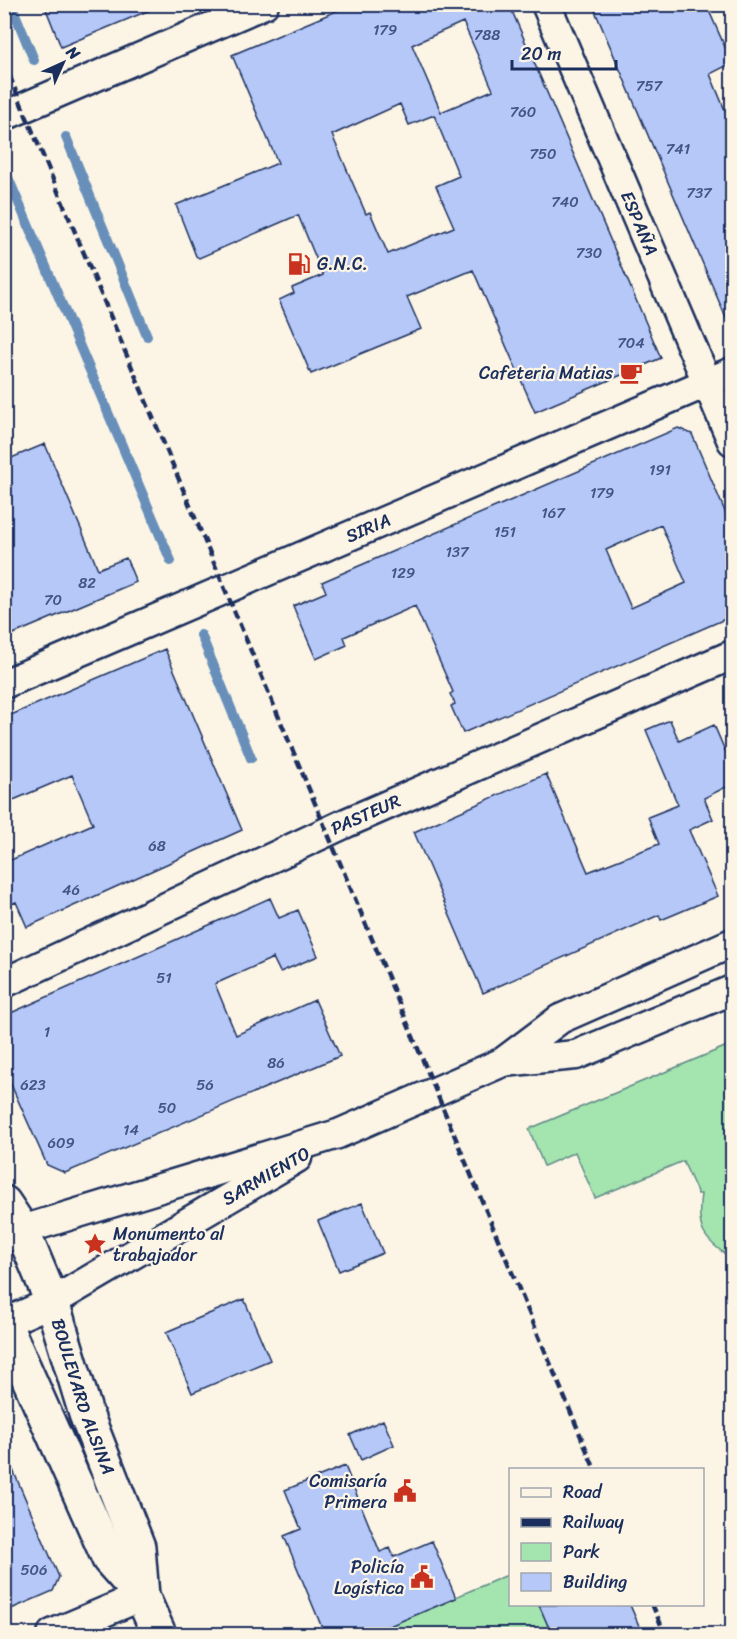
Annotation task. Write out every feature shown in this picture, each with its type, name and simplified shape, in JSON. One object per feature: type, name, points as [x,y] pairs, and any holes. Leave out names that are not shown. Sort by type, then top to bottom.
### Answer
[{"type":"main road","name":"BOULEVARD ALSINA","points":[[4,1203],[13,1234],[52,1302],[86,1414],[138,1547],[142,1596]]},
{"type":"main road","name":"BOULEVARD ALSINA","points":[[4,1323],[109,1559],[142,1596],[159,1635]]},
{"type":"street","points":[[4,116],[264,4]]},
{"type":"street","name":"ESPAÑA","points":[[546,4],[720,377],[732,441]]},
{"type":"street","name":"SIRIA","points":[[4,684],[720,377]]},
{"type":"street","name":"PASTEUR","points":[[4,983],[346,823],[732,655]]},
{"type":"street","name":"SARMIENTO","points":[[13,1234],[338,1134],[502,1062],[560,1019],[732,943]]},
{"type":"street","name":"SARMIENTO","points":[[502,1062],[576,1056],[732,990]]},
{"type":"street","name":"SARMIENTO","points":[[4,1323],[52,1302],[338,1134]]},
{"type":"street","points":[[52,1635],[142,1596]]},
{"type":"green space","points":[[732,1044],[732,1259],[714,1245],[704,1232],[700,1217],[701,1194],[698,1194],[683,1161],[595,1198],[575,1152],[544,1166],[529,1129]]},
{"type":"green space","points":[[509,1574],[509,1606],[540,1606],[552,1634],[368,1634]]},
{"type":"building","points":[[44,4],[162,4],[162,5],[61,47]]},
{"type":"building","points":[[353,4],[509,4],[661,358],[535,412],[473,270],[407,297],[421,329],[311,374],[279,300],[294,293],[292,288],[323,275],[298,215],[199,258],[196,256],[176,205],[278,163],[232,55]],"holes":[[[463,22],[493,90],[441,112],[412,45]],[[400,104],[409,125],[434,115],[459,176],[436,186],[454,227],[388,254],[370,212],[366,214],[332,135]]]},
{"type":"building","points":[[592,4],[706,4],[732,63],[710,74],[732,127],[732,332]]},
{"type":"building","points":[[678,428],[692,434],[732,528],[732,616],[463,733],[451,706],[455,704],[450,694],[453,692],[415,606],[344,637],[347,645],[316,659],[293,606],[326,592],[322,582]],"holes":[[[661,525],[686,583],[631,608],[606,550]]]},
{"type":"building","points":[[45,444],[98,569],[126,558],[136,582],[4,638],[4,461]]},
{"type":"building","points":[[165,649],[242,830],[27,927],[16,902],[4,907],[4,863],[93,824],[72,775],[4,804],[4,718]]},
{"type":"building","points":[[670,720],[679,741],[714,725],[732,767],[732,784],[704,798],[713,819],[689,830],[718,896],[661,920],[659,915],[483,993],[414,832],[546,774],[588,872],[659,844],[648,817],[678,805],[646,730]]},
{"type":"building","points":[[270,898],[279,918],[298,910],[318,956],[280,972],[273,958],[215,984],[236,1035],[315,1000],[340,1056],[65,1173],[47,1165],[4,1069],[4,1016]]},
{"type":"building","points":[[362,1203],[383,1253],[339,1271],[318,1221]]},
{"type":"building","points":[[244,1299],[270,1360],[192,1393],[166,1332]]},
{"type":"building","points":[[383,1420],[394,1445],[361,1460],[350,1435]]},
{"type":"building","points":[[4,1449],[59,1577],[53,1591],[4,1612]]},
{"type":"building","points":[[345,1466],[380,1552],[390,1548],[394,1557],[432,1541],[456,1598],[368,1635],[325,1635],[284,1536],[301,1529],[285,1490]]},
{"type":"building","points":[[539,1606],[630,1606],[643,1635],[552,1635]]},
{"type":"waterway","points":[[11,4],[34,60]]},
{"type":"waterway","points":[[66,137],[147,336]]},
{"type":"waterway","points":[[4,168],[171,561]]},
{"type":"waterway","points":[[201,635],[251,758]]},
{"type":"railway","points":[[4,63],[594,1468]]},
{"type":"railway","points":[[653,1606],[665,1634]]},
{"type":"place","name":"G.N.C.","points":[[299,264]]},
{"type":"place","name":"Cafeteria Matias","points":[[631,373]]},
{"type":"place","name":"Monumento al trabajador","points":[[95,1244]]},
{"type":"place","name":"Comisaría Primera","points":[[405,1491]]},
{"type":"place","name":"Policía Logística","points":[[422,1577]]}]
